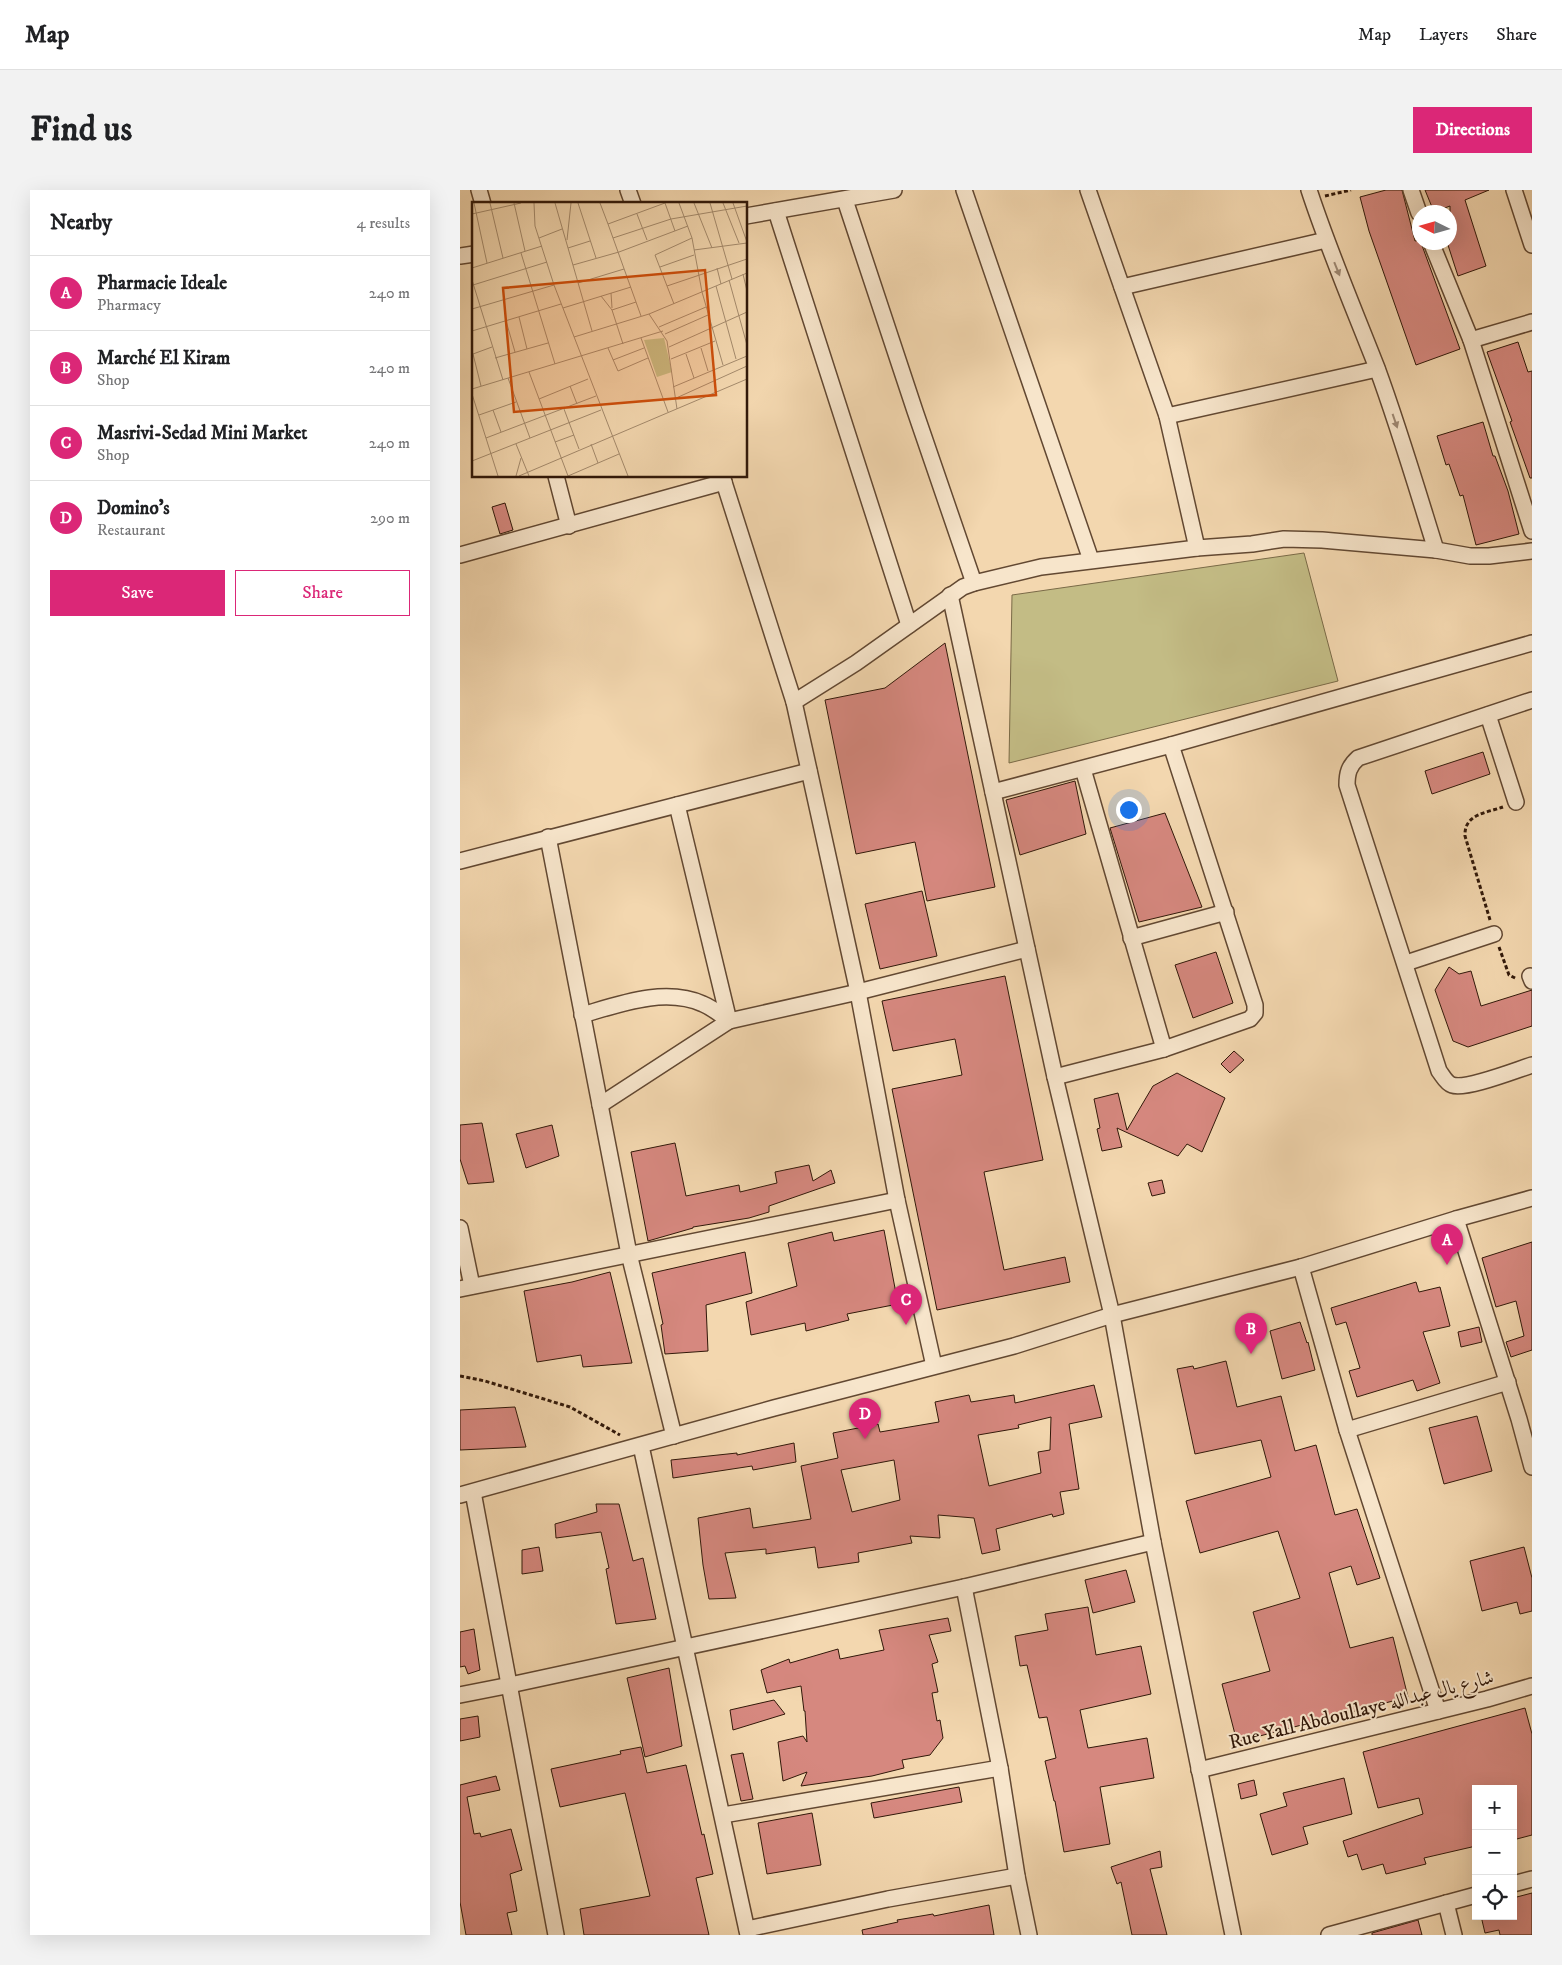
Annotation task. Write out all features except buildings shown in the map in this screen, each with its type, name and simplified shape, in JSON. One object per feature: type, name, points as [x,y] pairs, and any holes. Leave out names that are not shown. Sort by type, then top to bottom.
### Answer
[{"type":"street","points":[[628,190],[632,202]]},
{"type":"street","points":[[748,216],[894,190]]},
{"type":"street","points":[[964,190],[1090,560]]},
{"type":"street","points":[[1088,190],[1167,416],[1197,548]]},
{"type":"street","points":[[1410,190],[1416,205]]},
{"type":"street","points":[[1514,190],[1532,245]]},
{"type":"street","points":[[1310,195],[1398,428],[1436,550]]},
{"type":"street","points":[[845,200],[932,464],[974,583]]},
{"type":"street","points":[[776,211],[909,625]]},
{"type":"street","points":[[1122,286],[1326,240]]},
{"type":"street","points":[[1434,250],[1471,340],[1532,531]]},
{"type":"street","points":[[1471,340],[1532,322]]},
{"type":"street","points":[[1167,416],[1377,369]]},
{"type":"street","points":[[557,478],[569,526]]},
{"type":"street","points":[[460,556],[569,526],[723,479],[794,702],[858,992],[898,1200],[934,1366]]},
{"type":"street","points":[[794,702],[856,662],[950,594],[974,583],[1041,567],[1197,548],[1300,538],[1436,550],[1470,556],[1489,556],[1532,550]]},
{"type":"street","points":[[950,594],[1055,1077],[1112,1315],[1154,1542],[1233,1935]]},
{"type":"street","points":[[994,792],[1171,746],[1532,643]]},
{"type":"street","points":[[1532,700],[1358,758],[1351,764],[1347,774],[1347,785],[1406,963],[1439,1071],[1444,1080],[1451,1085],[1463,1087],[1532,1065]]},
{"type":"street","points":[[1488,714],[1516,802]]},
{"type":"street","points":[[1055,1077],[1164,1049],[1250,1019],[1255,1013],[1255,1005],[1226,912],[1171,746]]},
{"type":"street","points":[[1083,769],[1164,1049]]},
{"type":"street","points":[[460,861],[809,771]]},
{"type":"street","points":[[677,805],[729,1021]]},
{"type":"street","points":[[548,837],[629,1254],[674,1436]]},
{"type":"street","points":[[1131,938],[1226,912]]},
{"type":"street","points":[[1406,963],[1494,934]]},
{"type":"street","points":[[600,1105],[729,1021],[858,992],[1027,949]]},
{"type":"street","points":[[582,1015],[627,1002],[659,997],[702,1003],[729,1021]]},
{"type":"street","points":[[556,1935],[510,1685],[467,1494],[674,1436],[1014,1346],[1112,1315],[1301,1267],[1456,1219],[1532,1198]]},
{"type":"street","points":[[460,1228],[466,1287],[898,1200]]},
{"type":"street","points":[[1456,1219],[1508,1382],[1532,1467]]},
{"type":"street","points":[[1301,1267],[1347,1430],[1438,1711]]},
{"type":"street","points":[[1347,1430],[1508,1382]]},
{"type":"street","points":[[641,1446],[747,1932],[888,1900],[1017,1876]]},
{"type":"street","points":[[460,1695],[964,1586],[1154,1542]]},
{"type":"street","points":[[964,1586],[1000,1768],[1017,1876],[1029,1935]]},
{"type":"street","name":"Rue Yall Abdoullaye شارع يال عبدالله","points":[[1199,1770],[1532,1686]]},
{"type":"street","points":[[723,1815],[1000,1768]]},
{"type":"street","points":[[1517,1883],[1532,1879]]},
{"type":"street","points":[[1330,1935],[1472,1896]]},
{"type":"street","points":[[1446,1903],[1454,1935]]},
{"type":"path","points":[[1310,195],[1351,190]]},
{"type":"path","points":[[1516,802],[1469,820],[1465,827],[1465,836],[1494,934],[1509,974],[1516,979],[1531,979]]},
{"type":"path","points":[[460,1376],[485,1381],[570,1407],[641,1446]]},
{"type":"shaded area","points":[[1304,553],[1338,681],[1009,763],[1012,595]]},
{"type":"place","name":"Pharmacie Ideale","points":[[1447,1265]]},
{"type":"place","name":"Masrivi-Sedad Mini Market","points":[[906,1325]]},
{"type":"place","name":"Marché El Kiram","points":[[1251,1354]]},
{"type":"place","name":"Domino's","points":[[865,1439]]}]
